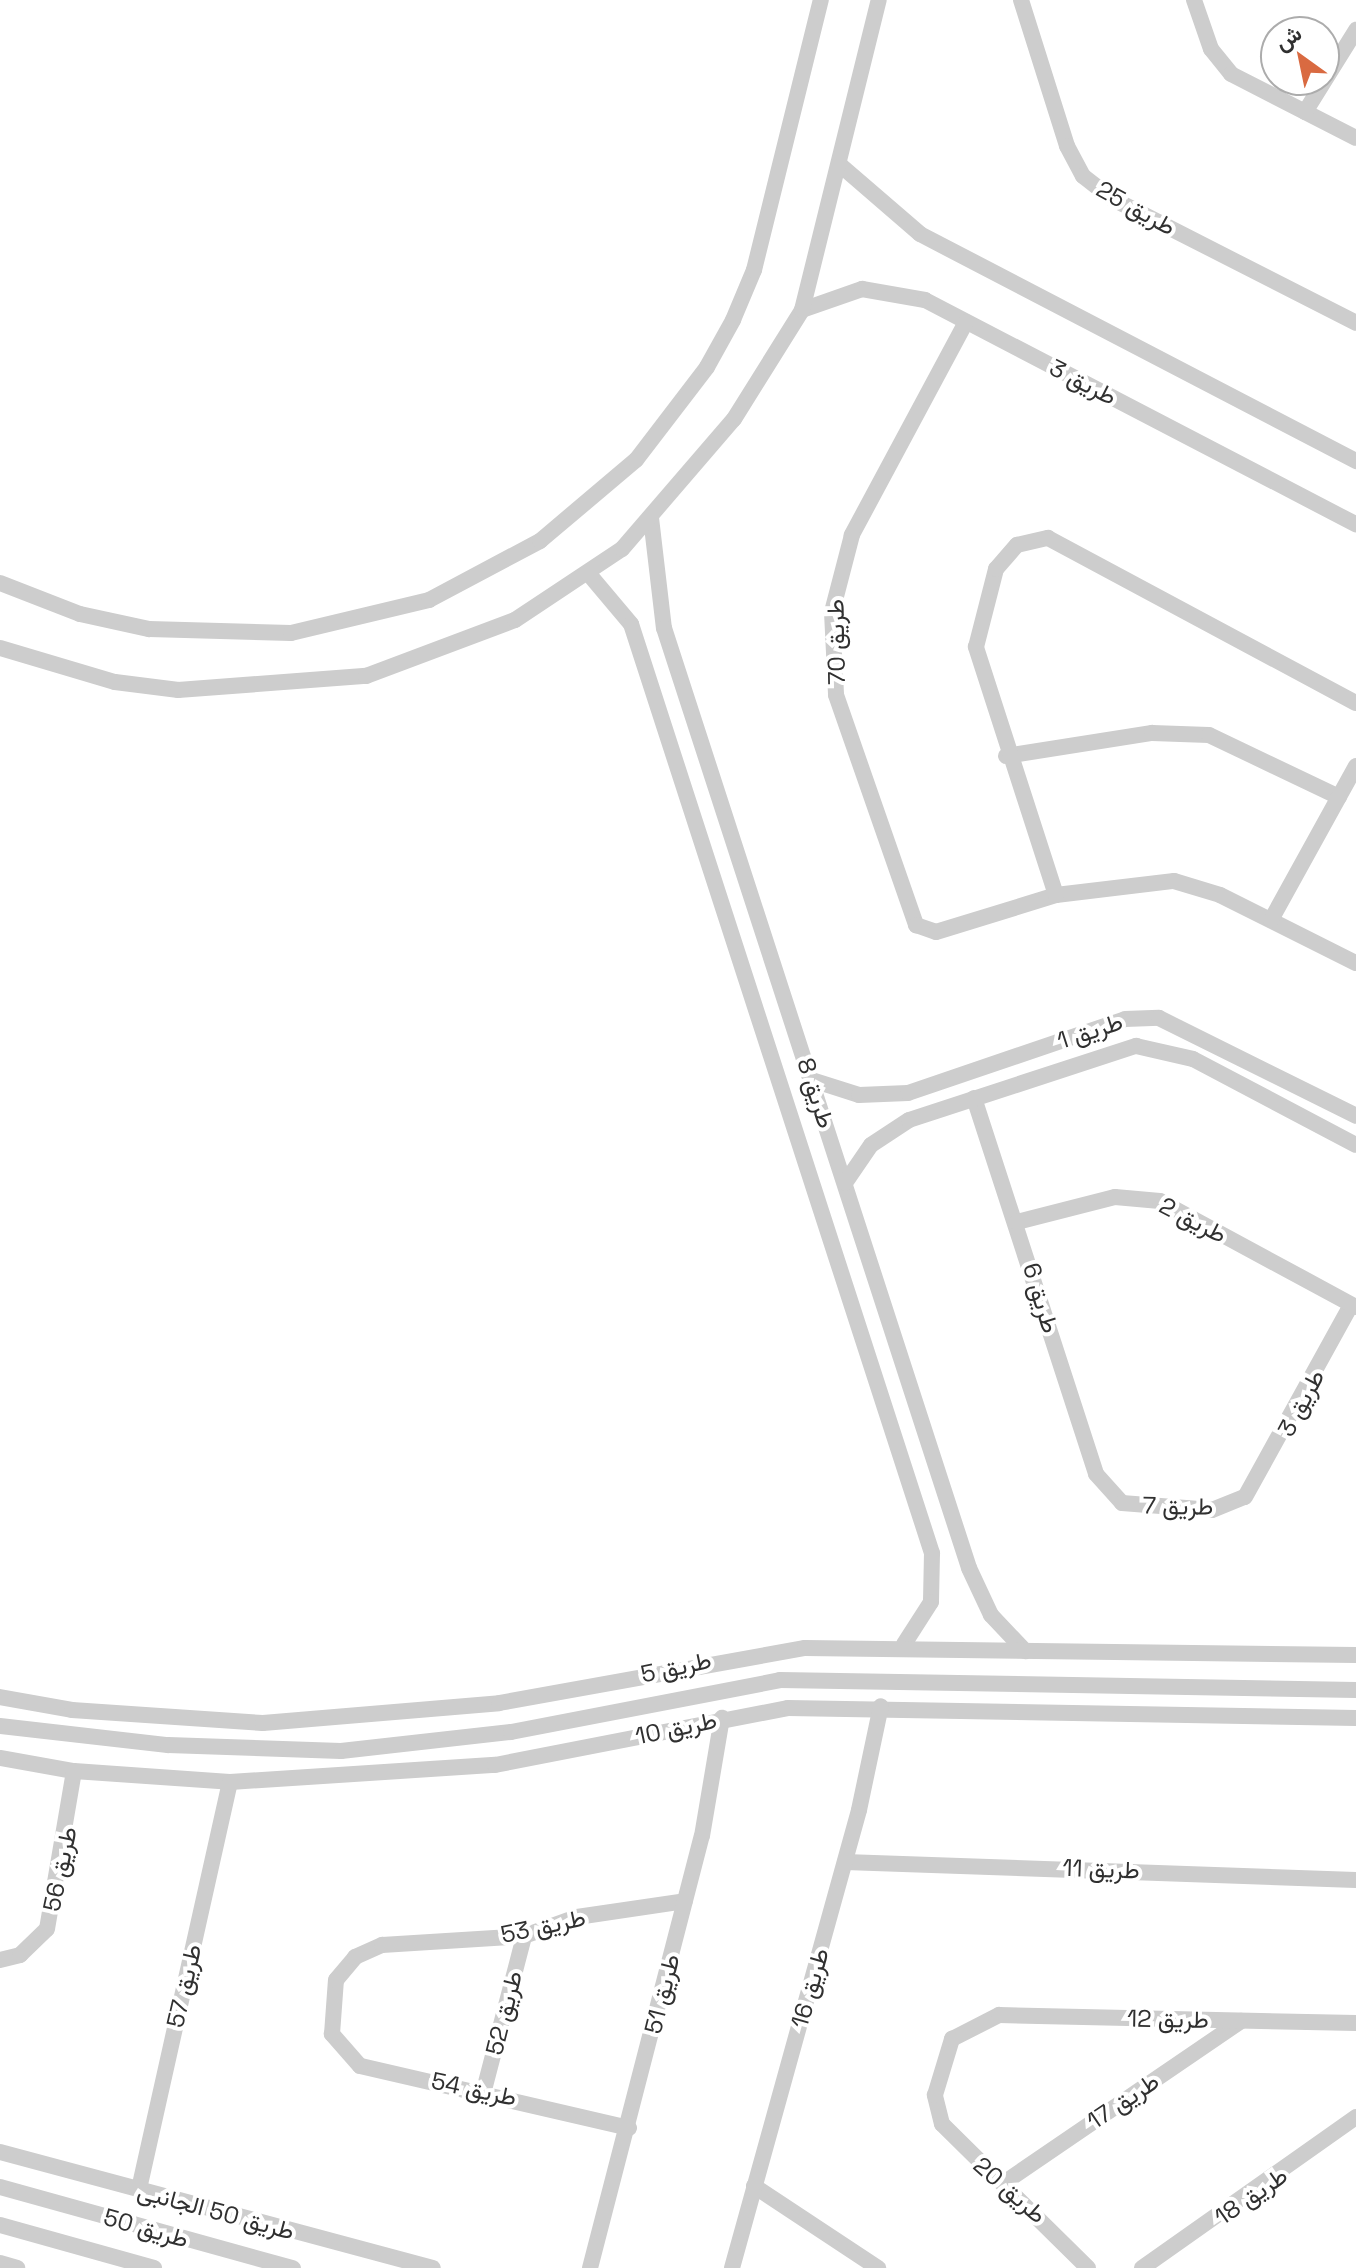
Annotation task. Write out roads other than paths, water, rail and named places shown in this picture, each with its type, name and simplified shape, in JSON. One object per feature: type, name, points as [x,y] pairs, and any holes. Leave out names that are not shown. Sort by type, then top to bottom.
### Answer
[{"type":"street","points":[[0,583],[80,614],[149,629],[291,633],[429,600],[540,541],[636,460],[707,367],[733,320],[757,257],[821,0]]},
{"type":"street","points":[[0,648],[115,682],[178,690],[306,685],[366,676],[467,643],[588,573],[651,518],[734,419],[802,310],[879,0]]},
{"type":"street","name":"طريق 25","points":[[1021,0],[1083,176],[1111,198],[1353,316]]},
{"type":"street","points":[[1194,0],[1223,67],[1356,138]]},
{"type":"street","points":[[1305,112],[1356,30]]},
{"type":"street","points":[[839,164],[920,234],[1356,461]]},
{"type":"street","name":"طريق 3","points":[[802,310],[841,292],[884,289],[966,322],[1356,524]]},
{"type":"street","name":"طريق 70","points":[[966,322],[852,535],[832,612],[836,695],[922,931],[1056,895]]},
{"type":"street","name":"طريق 8","points":[[651,518],[664,628],[969,1568],[991,1615],[1025,1651]]},
{"type":"street","points":[[1356,703],[1048,538],[1032,539],[996,569],[976,647],[1006,756],[1056,895],[1174,881],[1271,920],[1356,963]]},
{"type":"street","name":"طريق 8","points":[[588,573],[619,605],[635,634],[932,1553],[931,1602],[904,1644]]},
{"type":"street","points":[[1006,756],[1195,733],[1236,743],[1339,797]]},
{"type":"street","points":[[1271,920],[1356,766]]},
{"type":"street","name":"طريق 1","points":[[812,1080],[859,1095],[908,1093],[1142,1016],[1176,1022],[1356,1116]]},
{"type":"street","name":"طريق 1","points":[[845,1183],[889,1130],[1116,1048],[1155,1047],[1193,1059],[1356,1145]]},
{"type":"street","name":"طريق 6","points":[[974,1098],[1017,1222],[1096,1474],[1111,1495]]},
{"type":"street","name":"طريق 2","points":[[1017,1222],[1122,1196],[1160,1201],[1354,1306]]},
{"type":"street","name":"طريق 3","points":[[1245,1497],[1354,1306]]},
{"type":"street","name":"طريق 7","points":[[1111,1495],[1135,1507],[1212,1510],[1245,1497]]},
{"type":"street","name":"طريق 5","points":[[0,1697],[72,1710],[263,1723],[499,1703],[710,1661],[904,1644],[1025,1651],[1353,1649]]},
{"type":"street","points":[[710,1661],[711,1688]]},
{"type":"street","name":"طريق 5","points":[[0,1726],[168,1745],[341,1751],[511,1732],[711,1688],[817,1678],[1356,1690]]},
{"type":"street","name":"طريق 10","points":[[0,1758],[74,1771],[230,1782],[495,1765],[722,1718],[881,1706],[1356,1718]]},
{"type":"street","name":"طريق 16","points":[[732,2268],[845,1862],[881,1706]]},
{"type":"street","name":"طريق 51","points":[[590,2268],[629,2128],[685,1901],[722,1718]]},
{"type":"street","name":"طريق 56","points":[[0,1960],[20,1955],[47,1929],[68,1838],[74,1771]]},
{"type":"street","name":"طريق 57","points":[[139,2189],[230,1782]]},
{"type":"street","name":"طريق 11","points":[[845,1862],[1356,1880]]},
{"type":"street","name":"طريق 53","points":[[332,2034],[336,1980],[355,1957],[382,1945],[524,1936],[577,1917],[685,1901]]},
{"type":"street","name":"طريق 52","points":[[484,2090],[524,1936]]},
{"type":"street","name":"طريق 12","points":[[937,2110],[938,2076],[952,2039],[981,2019],[1356,2023]]},
{"type":"street","name":"طريق 17","points":[[1005,2182],[1242,2020]]},
{"type":"street","name":"طريق 54","points":[[332,2034],[360,2066],[484,2090],[629,2128]]},
{"type":"street","name":"طريق 20","points":[[937,2110],[960,2147],[1005,2182],[1088,2268]]},
{"type":"street","name":"طريق 18","points":[[1142,2268],[1356,2117]]},
{"type":"street","name":"طريق 50 الجانبى","points":[[0,2152],[433,2268]]},
{"type":"street","points":[[754,2186],[878,2268]]},
{"type":"street","name":"طريق 50","points":[[0,2187],[293,2268]]},
{"type":"street","name":"طريق 50","points":[[0,2225],[154,2268]]},
{"type":"street","points":[[0,2263],[17,2268]]}]
